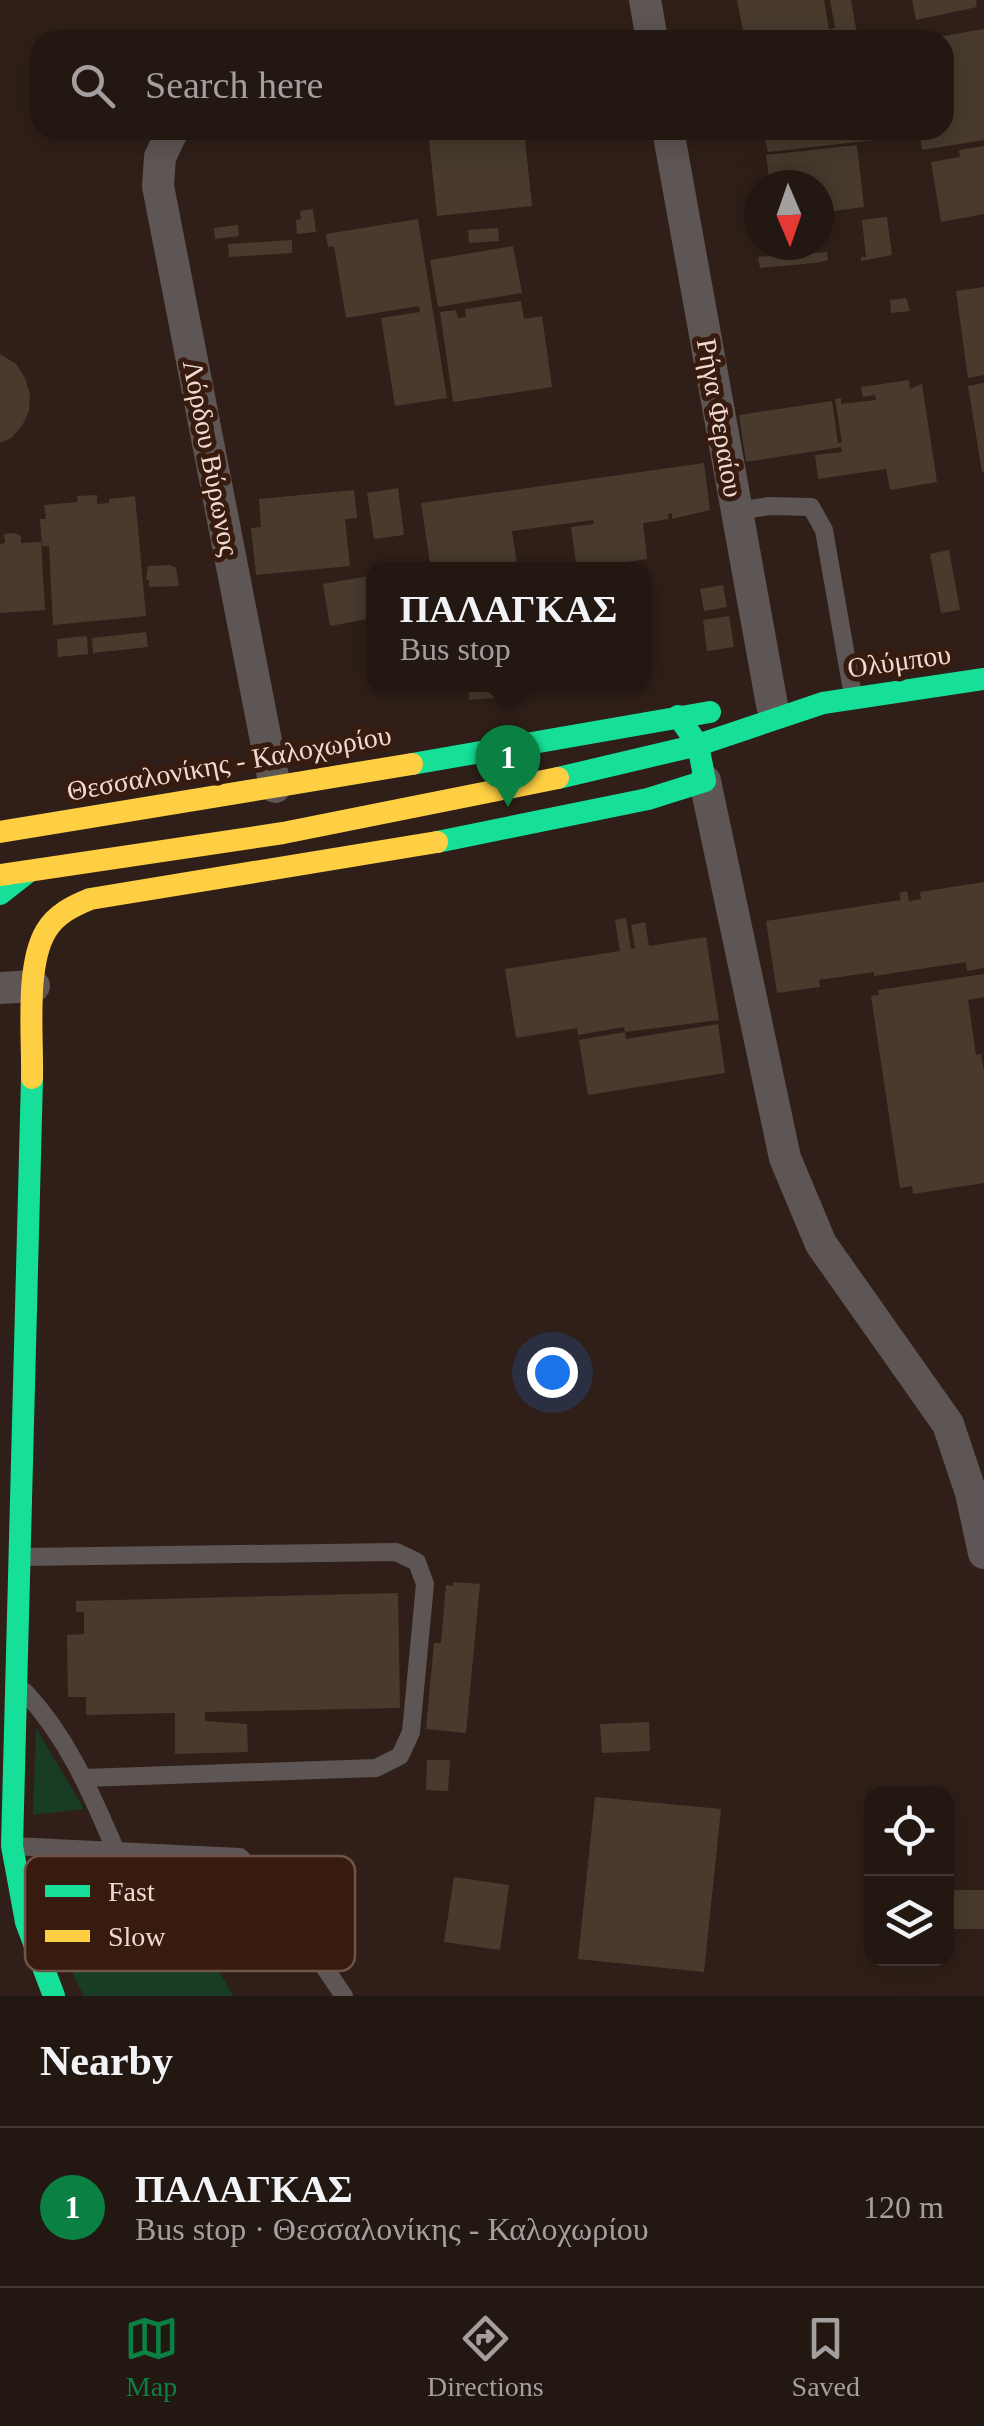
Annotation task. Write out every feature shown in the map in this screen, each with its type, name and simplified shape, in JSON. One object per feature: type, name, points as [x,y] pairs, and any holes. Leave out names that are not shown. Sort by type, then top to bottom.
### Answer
[{"type":"main road","name":"Ολύμπου","points":[[823,703],[984,679]]},
{"type":"main road","name":"Θεσσαλονίκης - Καλοχωρίου","points":[[0,832],[678,716],[823,703]]},
{"type":"main road","points":[[0,876],[302,830],[556,779],[698,745],[823,703]]},
{"type":"main road","points":[[25,1919],[16,1887],[12,1846],[34,986],[38,946],[48,925],[66,908],[90,899],[418,846],[648,798],[705,780],[698,745],[678,716]]},
{"type":"main road","points":[[0,894],[28,872]]},
{"type":"main road","points":[[44,1971],[54,1996]]},
{"type":"street","points":[[645,0],[650,30]]},
{"type":"street","name":"Λόρδου Βύρωνος","points":[[168,140],[160,158],[158,186],[275,787]]},
{"type":"street","name":"Ρήγα Φεραίου","points":[[670,140],[772,705]]},
{"type":"street","points":[[705,780],[785,1158],[821,1244],[948,1424],[978,1493],[984,1553]]},
{"type":"street","points":[[0,988],[34,986]]},
{"type":"lane","points":[[737,511],[769,506],[811,507],[824,530],[853,696]]},
{"type":"lane","points":[[19,1557],[396,1552],[417,1562],[425,1584],[412,1732],[400,1756],[376,1768],[84,1778]]},
{"type":"lane","points":[[16,1683],[50,1718],[84,1778],[116,1851]]},
{"type":"lane","points":[[12,1846],[219,1856]]},
{"type":"lane","points":[[327,1971],[344,1996]]},
{"type":"green space","points":[[36,1728],[84,1809],[33,1815]]},
{"type":"green space","points":[[72,1971],[219,1971],[233,1996],[84,1996]]},
{"type":"building","points":[[737,0],[824,0],[829,29],[835,28],[830,0],[851,0],[856,30],[743,30]]},
{"type":"building","points":[[912,0],[976,0],[977,7],[916,20]]},
{"type":"building","points":[[984,29],[984,140],[922,150],[920,140],[954,140],[954,34]]},
{"type":"building","points":[[429,140],[525,140],[532,206],[437,216]]},
{"type":"building","points":[[765,140],[875,140],[768,152]]},
{"type":"building","points":[[857,145],[864,207],[834,211],[834,170],[768,170],[766,155]]},
{"type":"building","points":[[984,146],[984,214],[941,222],[931,162],[960,157],[959,150]]},
{"type":"building","points":[[313,209],[316,232],[297,234],[300,211]]},
{"type":"building","points":[[887,217],[892,255],[861,261],[861,257],[866,257],[862,220]]},
{"type":"building","points":[[418,219],[447,398],[395,406],[381,318],[420,312],[419,306],[346,318],[334,246],[328,247],[326,234]]},
{"type":"building","points":[[238,225],[239,236],[215,239],[214,228]]},
{"type":"building","points":[[498,228],[499,241],[469,243],[468,230]]},
{"type":"building","points":[[292,240],[292,253],[229,257],[228,244]]},
{"type":"building","points":[[513,246],[522,293],[438,307],[430,260]]},
{"type":"building","points":[[759,260],[828,260],[816,263],[760,268]]},
{"type":"building","points":[[984,287],[984,375],[968,378],[956,291]]},
{"type":"building","points":[[906,298],[910,311],[891,313],[890,300]]},
{"type":"building","points":[[521,301],[524,319],[542,316],[552,387],[453,402],[440,312],[456,310],[458,318],[466,317],[465,309]]},
{"type":"building","points":[[0,354],[16,364],[30,394],[29,411],[22,426],[0,443]]},
{"type":"building","points":[[909,380],[910,389],[922,384],[937,482],[890,490],[886,469],[818,479],[815,455],[842,452],[841,447],[746,462],[739,415],[832,401],[838,443],[842,442],[835,399],[841,398],[841,404],[876,400],[875,395],[863,397],[861,387]]},
{"type":"building","points":[[984,383],[984,472],[982,472],[968,386]]},
{"type":"building","points":[[704,463],[710,510],[672,519],[672,513],[668,514],[669,519],[643,523],[647,559],[576,562],[571,527],[594,524],[593,520],[512,531],[517,562],[430,562],[421,503]]},
{"type":"building","points":[[398,488],[404,535],[374,539],[367,493]]},
{"type":"building","points":[[354,490],[357,518],[345,519],[350,566],[256,575],[251,528],[261,527],[259,499]]},
{"type":"building","points":[[97,495],[97,504],[135,496],[146,616],[53,625],[49,546],[42,546],[40,519],[46,519],[44,505],[78,502],[77,496]]},
{"type":"building","points":[[4,534],[21,536],[21,543],[41,542],[45,610],[0,613],[0,544],[5,543]]},
{"type":"building","points":[[949,550],[960,610],[941,613],[930,554]]},
{"type":"building","points":[[148,566],[176,568],[179,586],[149,587]]},
{"type":"building","points":[[366,577],[366,619],[330,626],[323,584]]},
{"type":"building","points":[[723,585],[727,607],[704,611],[700,589]]},
{"type":"building","points":[[729,616],[734,647],[707,651],[703,620]]},
{"type":"building","points":[[146,632],[148,647],[93,653],[92,638]]},
{"type":"building","points":[[87,636],[88,654],[58,657],[57,639]]},
{"type":"building","points":[[468,692],[506,692],[506,697],[469,700]]},
{"type":"building","points":[[984,882],[984,968],[967,971],[966,962],[874,976],[874,972],[819,980],[820,987],[777,993],[766,921],[901,900],[899,893],[907,891],[909,901],[921,899],[920,892]]},
{"type":"building","points":[[626,918],[631,949],[635,948],[631,925],[645,922],[649,946],[706,937],[719,1020],[625,1032],[624,1027],[578,1035],[577,1028],[516,1038],[505,969],[620,951],[615,920]]},
{"type":"building","points":[[984,974],[984,997],[968,1000],[976,1055],[981,1054],[984,1071],[984,1183],[913,1194],[912,1186],[900,1188],[871,996],[879,995],[878,990]]},
{"type":"building","points":[[718,1024],[725,1073],[588,1095],[579,1040],[625,1032],[626,1039]]},
{"type":"building","points":[[453,1582],[480,1584],[466,1733],[426,1729],[434,1643],[441,1643],[446,1585],[453,1586]]},
{"type":"building","points":[[398,1593],[400,1708],[205,1712],[205,1721],[247,1724],[248,1752],[175,1754],[175,1713],[86,1715],[86,1697],[68,1697],[67,1635],[84,1634],[84,1612],[76,1612],[76,1601]]},
{"type":"building","points":[[649,1722],[650,1751],[602,1753],[600,1724]]},
{"type":"building","points":[[427,1760],[450,1760],[448,1791],[426,1790]]},
{"type":"building","points":[[595,1797],[721,1809],[704,1972],[578,1959]]},
{"type":"building","points":[[454,1877],[509,1885],[500,1950],[444,1942]]},
{"type":"building","points":[[954,1890],[984,1890],[984,1929],[954,1929]]},
{"type":"traffic: fast","points":[[558,778],[698,745],[823,703],[984,679]]},
{"type":"traffic: fast","points":[[412,764],[710,712]]},
{"type":"traffic: fast","points":[[437,842],[648,799],[705,781],[698,745],[678,716]]},
{"type":"traffic: fast","points":[[0,894],[28,872]]},
{"type":"traffic: fast","points":[[25,1917],[12,1846],[32,1078]]},
{"type":"traffic: fast","points":[[45,1971],[54,1996]]},
{"type":"traffic: slow","points":[[0,832],[412,764]]},
{"type":"traffic: slow","points":[[0,875],[283,833],[558,778]]},
{"type":"traffic: slow","points":[[32,1078],[35,963],[46,931],[71,908],[90,899],[437,842]]},
{"type":"place","name":"ΠΑΛΑΓΚΑΣ","points":[[508,807]]}]
